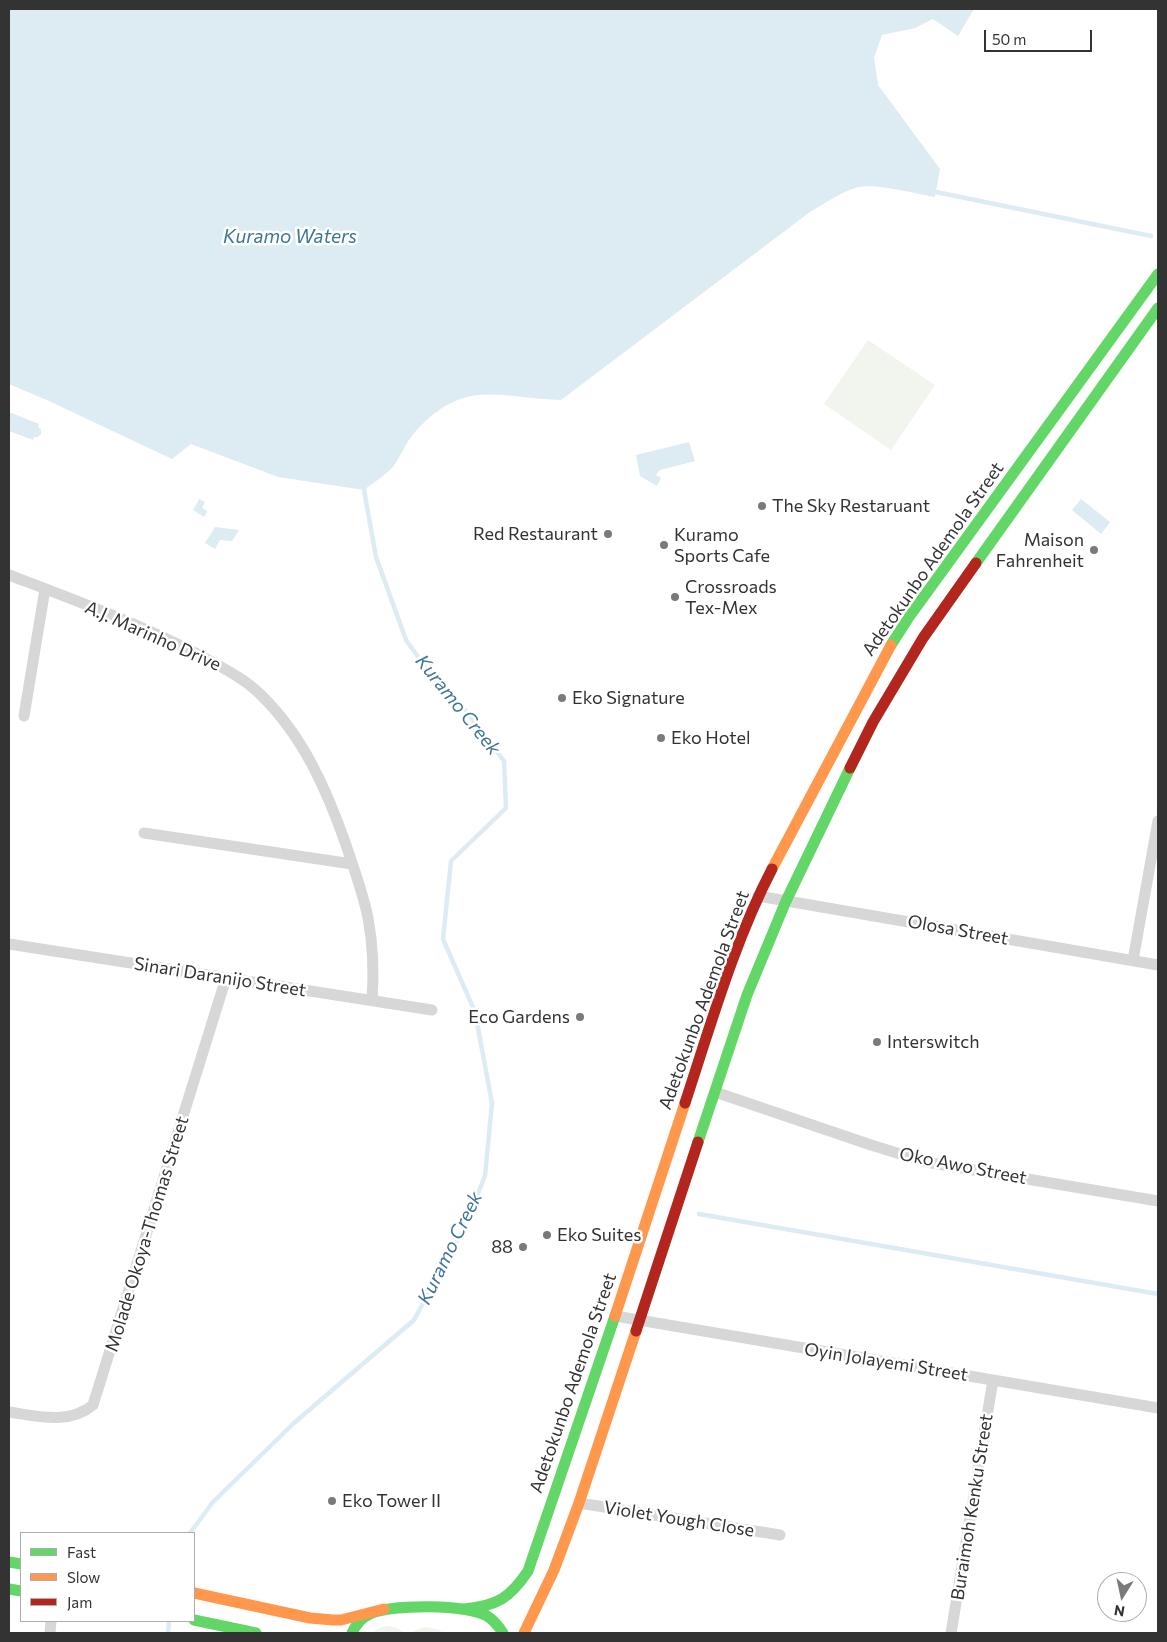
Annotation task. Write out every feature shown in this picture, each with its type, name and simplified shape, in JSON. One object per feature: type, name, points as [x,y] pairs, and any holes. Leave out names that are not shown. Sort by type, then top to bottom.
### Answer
[{"type":"main road","name":"Adetokunbo Ademola Street","points":[[464,1609],[483,1608],[501,1602],[518,1588],[528,1571],[615,1316],[722,989],[758,896],[886,653],[909,617],[1158,274]]},
{"type":"main road","name":"Adetokunbo Ademola Street","points":[[524,1633],[554,1570],[579,1504],[747,996],[786,901],[873,722],[922,638],[1158,308]]},
{"type":"main road","points":[[198,1594],[310,1618],[333,1620],[341,1620],[384,1609],[464,1609],[487,1616],[496,1623],[503,1633]]},
{"type":"main road","points":[[352,1633],[357,1623],[364,1617],[384,1609]]},
{"type":"main road","points":[[196,1620],[256,1633]]},
{"type":"street","name":"A.J. Marinho Drive","points":[[9,575],[169,640],[227,670],[260,694],[287,724],[310,759],[335,814],[352,864],[368,918],[374,970],[372,1000]]},
{"type":"street","points":[[24,716],[45,589]]},
{"type":"street","points":[[1133,960],[1158,821]]},
{"type":"street","points":[[144,833],[352,864]]},
{"type":"street","name":"Olosa Street","points":[[758,896],[1158,965]]},
{"type":"street","name":"Sinari Daranijo Street","points":[[9,944],[432,1010]]},
{"type":"street","name":"Molade Okoya-Thomas Street","points":[[9,1412],[50,1418],[72,1417],[85,1412],[93,1405],[226,978]]},
{"type":"street","name":"Oko Awo Street","points":[[715,1092],[871,1146],[926,1162],[1158,1202]]},
{"type":"street","name":"Oyin Jolayemi Street","points":[[615,1316],[1158,1408]]},
{"type":"street","name":"Buraimoh Kenku Street","points":[[951,1633],[993,1380]]},
{"type":"street","name":"Violet Yough Close","points":[[579,1504],[780,1536]]},
{"type":"shaded area","points":[[868,340],[935,385],[891,450],[824,404]]},
{"type":"shaded area","points":[[382,1627],[395,1627],[405,1633],[371,1633]]},
{"type":"shaded area","points":[[425,1627],[437,1629],[444,1633],[411,1633]]},
{"type":"water","name":"Kuramo Waters","points":[[9,9],[974,9],[958,36],[933,19],[915,28],[882,35],[874,58],[878,85],[940,169],[935,197],[872,186],[855,188],[837,196],[810,212],[561,400],[483,395],[466,397],[450,404],[433,415],[415,432],[392,468],[364,490],[278,477],[191,444],[172,459],[9,384]]},
{"type":"water","points":[[9,412],[39,424],[38,427],[41,429],[41,434],[38,437],[34,437],[33,440],[9,431]]},
{"type":"water","points":[[689,442],[695,461],[660,470],[656,475],[661,478],[657,486],[640,476],[636,455]]},
{"type":"water","points":[[199,499],[205,502],[202,508],[207,511],[204,517],[193,510]]},
{"type":"water","points":[[1081,499],[1110,522],[1101,534],[1072,510]]},
{"type":"water","points":[[215,527],[239,530],[232,541],[220,540],[215,549],[205,543]]},
{"type":"waterway","points":[[936,192],[1151,236]]},
{"type":"waterway","name":"Kuramo Creek","points":[[191,1532],[213,1502],[294,1423],[414,1320],[463,1230],[485,1176],[492,1103],[475,1012],[443,939],[451,861],[506,808],[504,761],[465,710],[447,697],[406,640],[376,557],[364,490]]},
{"type":"waterway","points":[[699,1214],[1158,1294]]},
{"type":"waterway","name":"Kuramo Creek","points":[[168,1633],[169,1622]]},
{"type":"traffic: fast","points":[[891,645],[909,617],[1158,274]]},
{"type":"traffic: fast","points":[[976,563],[1158,308]]},
{"type":"traffic: fast","points":[[698,1142],[747,995],[786,901],[850,768]]},
{"type":"traffic: fast","points":[[464,1609],[485,1606],[502,1599],[515,1588],[528,1571],[615,1316]]},
{"type":"traffic: fast","points":[[9,1562],[20,1564]]},
{"type":"traffic: fast","points":[[9,1589],[20,1591]]},
{"type":"traffic: fast","points":[[352,1633],[359,1622],[370,1614],[395,1608],[411,1607],[447,1607],[477,1612],[492,1620],[503,1633]]},
{"type":"traffic: fast","points":[[195,1620],[256,1633]]},
{"type":"traffic: slow","points":[[772,869],[891,645]]},
{"type":"traffic: slow","points":[[615,1316],[685,1103]]},
{"type":"traffic: slow","points":[[524,1633],[554,1570],[579,1503],[636,1331]]},
{"type":"traffic: slow","points":[[195,1593],[310,1618],[333,1620],[341,1620],[384,1609]]},
{"type":"traffic: jam","points":[[850,768],[873,722],[923,638],[976,563]]},
{"type":"traffic: jam","points":[[685,1103],[735,954],[758,897],[772,869]]},
{"type":"traffic: jam","points":[[636,1331],[698,1142]]},
{"type":"place","name":"The Sky Restaruant","points":[[762,506]]},
{"type":"place","name":"Red Restaurant","points":[[608,534]]},
{"type":"place","name":"Kuramo Sports Cafe","points":[[664,545]]},
{"type":"place","name":"Maison Fahrenheit","points":[[1094,550]]},
{"type":"place","name":"Crossroads Tex-Mex","points":[[675,597]]},
{"type":"place","name":"Eko Signature","points":[[562,698]]},
{"type":"place","name":"Eko Hotel","points":[[661,738]]},
{"type":"place","name":"Eco Gardens","points":[[580,1017]]},
{"type":"place","name":"Interswitch","points":[[877,1042]]},
{"type":"place","name":"Eko Suites","points":[[547,1235]]},
{"type":"place","name":"88","points":[[523,1247]]},
{"type":"place","name":"Eko Tower II","points":[[332,1501]]}]
